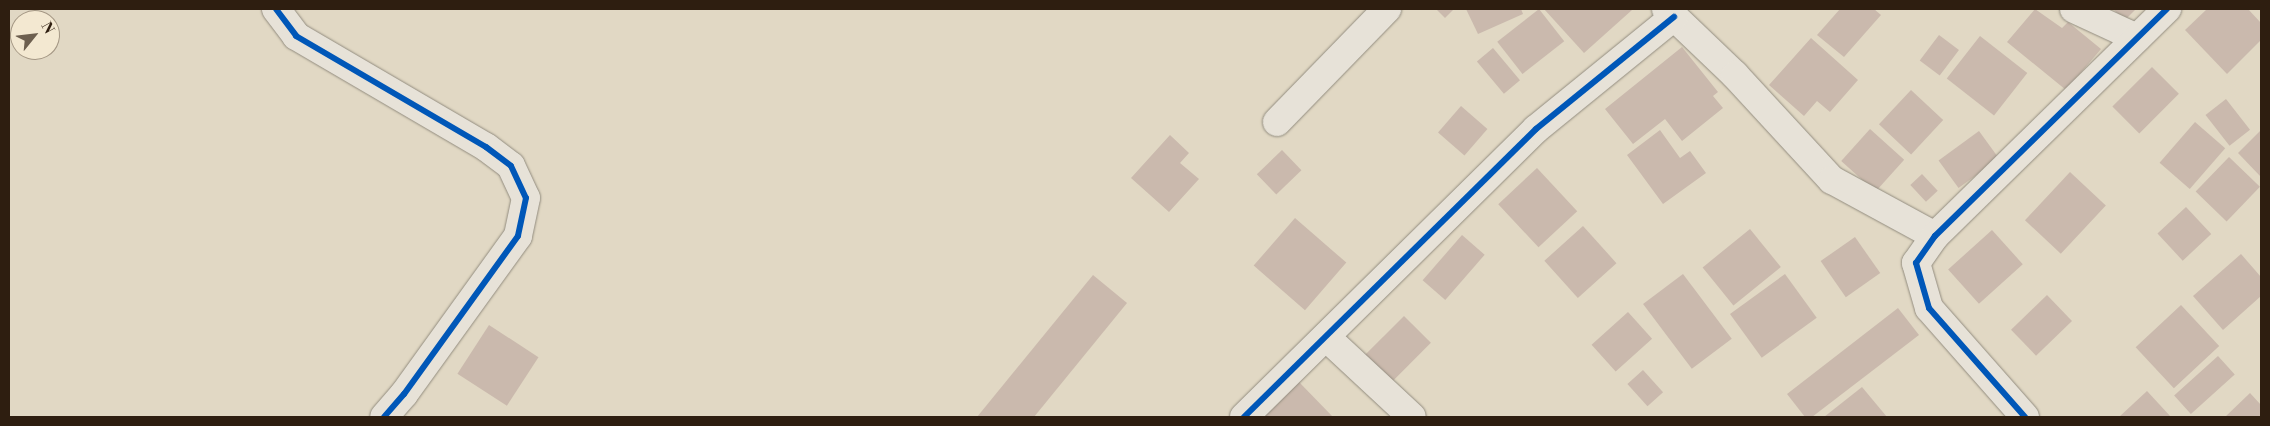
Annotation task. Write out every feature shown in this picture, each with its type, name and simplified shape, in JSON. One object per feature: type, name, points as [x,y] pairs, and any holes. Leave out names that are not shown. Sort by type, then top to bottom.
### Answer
[{"type":"street","points":[[276,9],[296,36],[486,147],[510,166],[526,198],[518,236],[404,394],[384,417]]},
{"type":"street","points":[[1277,122],[1387,9]]},
{"type":"street","points":[[2074,9],[2137,38]]},
{"type":"street","points":[[2025,417],[1930,308],[1916,263],[1935,236],[2167,9]]},
{"type":"street","points":[[1244,417],[1536,129],[1670,13],[1735,75],[1832,180],[1935,236]]},
{"type":"street","points":[[1326,337],[1412,417]]},
{"type":"building","points":[[1436,9],[1454,9],[1445,18]]},
{"type":"building","points":[[1466,9],[1521,9],[1523,14],[1478,34]]},
{"type":"building","points":[[1539,9],[1564,41],[1522,74],[1497,42]]},
{"type":"building","points":[[1544,9],[1630,9],[1632,10],[1584,53]]},
{"type":"building","points":[[1840,9],[1874,9],[1881,15],[1844,57],[1817,35]]},
{"type":"building","points":[[2035,9],[2062,28],[2068,22],[2101,49],[2066,90],[2007,42]]},
{"type":"building","points":[[2113,9],[2136,9],[2125,20]]},
{"type":"building","points":[[2207,9],[2248,9],[2261,23],[2261,40],[2227,74],[2185,30]]},
{"type":"building","points":[[1939,35],[1959,50],[1940,76],[1920,61]]},
{"type":"building","points":[[1980,36],[2027,73],[1994,115],[1947,79]]},
{"type":"building","points":[[1811,38],[1858,80],[1830,112],[1817,101],[1804,116],[1769,85]]},
{"type":"building","points":[[1682,47],[1718,92],[1713,96],[1723,108],[1682,141],[1665,119],[1633,144],[1605,109]]},
{"type":"building","points":[[1493,48],[1520,80],[1504,94],[1477,61]]},
{"type":"building","points":[[2152,67],[2179,94],[2139,133],[2112,107]]},
{"type":"building","points":[[1911,90],[1943,120],[1911,154],[1879,124]]},
{"type":"building","points":[[2226,99],[2250,130],[2230,146],[2206,115]]},
{"type":"building","points":[[1461,106],[1487,129],[1464,155],[1438,132]]},
{"type":"building","points":[[2195,122],[2225,148],[2190,189],[2160,163]]},
{"type":"building","points":[[1870,129],[1904,160],[1875,192],[1841,161]]},
{"type":"building","points":[[1660,130],[1680,158],[1690,151],[1706,173],[1663,204],[1627,155]]},
{"type":"building","points":[[2261,130],[2261,177],[2238,153]]},
{"type":"building","points":[[1979,131],[1999,159],[1959,188],[1939,160]]},
{"type":"building","points":[[1170,135],[1189,153],[1180,163],[1199,179],[1169,212],[1131,178]]},
{"type":"building","points":[[1282,150],[1301,170],[1276,194],[1257,174]]},
{"type":"building","points":[[2229,157],[2260,187],[2227,221],[2196,192]]},
{"type":"building","points":[[1537,168],[1577,211],[1538,247],[1498,204]]},
{"type":"building","points":[[2070,172],[2106,205],[2061,254],[2025,220]]},
{"type":"building","points":[[1922,174],[1938,191],[1926,202],[1910,185]]},
{"type":"building","points":[[2186,207],[2211,234],[2183,261],[2157,234]]},
{"type":"building","points":[[1295,218],[1346,263],[1305,310],[1254,266]]},
{"type":"building","points":[[1583,226],[1616,263],[1578,298],[1544,261]]},
{"type":"building","points":[[1750,229],[1781,267],[1733,305],[1703,267]]},
{"type":"building","points":[[1992,230],[2023,264],[1979,304],[1948,269]]},
{"type":"building","points":[[1462,235],[1485,255],[1445,300],[1423,280]]},
{"type":"building","points":[[1855,237],[1880,273],[1846,297],[1821,261]]},
{"type":"building","points":[[2241,254],[2261,277],[2261,296],[2223,330],[2193,296]]},
{"type":"building","points":[[1683,274],[1732,339],[1692,369],[1643,304]]},
{"type":"building","points":[[1785,274],[1817,318],[1762,358],[1730,314]]},
{"type":"building","points":[[1093,275],[1127,303],[1034,417],[977,417]]},
{"type":"building","points":[[2047,295],[2072,321],[2036,356],[2011,330]]},
{"type":"building","points":[[2181,305],[2219,346],[2174,388],[2136,347]]},
{"type":"building","points":[[1898,308],[1919,335],[1812,417],[1805,417],[1787,394]]},
{"type":"building","points":[[1628,312],[1652,339],[1616,372],[1592,345]]},
{"type":"building","points":[[1404,316],[1431,343],[1391,383],[1364,356]]},
{"type":"building","points":[[489,325],[538,357],[507,406],[457,374]]},
{"type":"building","points":[[2218,356],[2235,375],[2191,414],[2174,395]]},
{"type":"building","points":[[1643,370],[1663,392],[1647,406],[1627,384]]},
{"type":"building","points":[[1299,382],[1333,417],[1263,417]]},
{"type":"building","points":[[1862,387],[1887,417],[1824,417]]},
{"type":"building","points":[[2147,391],[2171,417],[2119,417]]},
{"type":"building","points":[[2250,393],[2261,405],[2261,417],[2225,417]]},
{"type":"cycle path","points":[[276,9],[296,36],[486,147],[511,166],[526,198],[518,236],[404,394],[384,417]]},
{"type":"cycle path","points":[[2025,417],[1929,308],[1916,263],[1935,236],[2167,9]]},
{"type":"cycle path","points":[[1244,417],[1536,129],[1674,17]]}]
